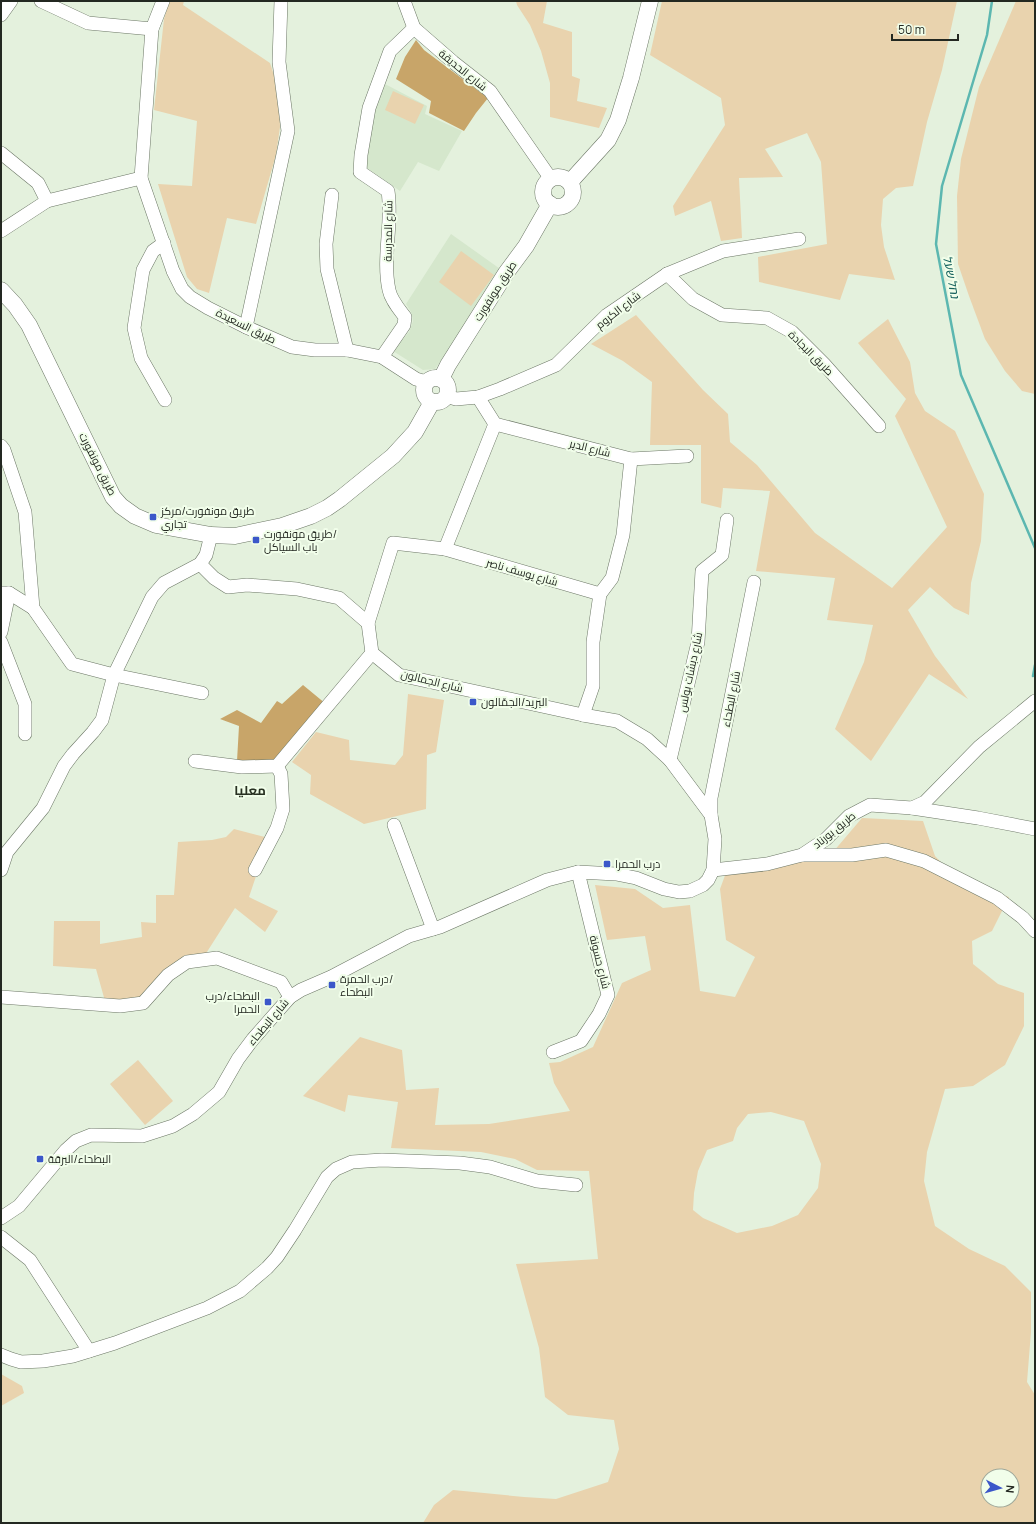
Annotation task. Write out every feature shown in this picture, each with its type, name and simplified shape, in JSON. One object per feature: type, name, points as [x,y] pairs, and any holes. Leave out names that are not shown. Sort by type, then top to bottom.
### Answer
[{"type":"main road","points":[[570,182],[608,140],[618,120],[632,78],[650,1]]},
{"type":"main road","points":[[561,177],[570,182],[573,191],[571,200],[564,206],[554,206],[546,201],[544,191],[548,182],[552,179],[561,177]]},
{"type":"main road","name":"طريق مونفورت","points":[[434,381],[448,365],[506,274],[526,246],[550,204]]},
{"type":"main road","name":"طريق مونفورت","points":[[1,290],[15,305],[30,325],[113,498],[135,516],[156,525],[212,535],[235,536],[282,526],[311,516],[340,499],[393,456],[415,432],[439,399]]},
{"type":"main road","points":[[434,381],[444,382],[448,389],[439,399],[429,400],[424,394],[424,390],[434,381]]},
{"type":"street","points":[[1,15],[11,1]]},
{"type":"street","points":[[41,1],[88,23],[152,29]]},
{"type":"street","name":"طريق السعيدة","points":[[163,1],[152,29],[141,178],[173,271],[182,289],[208,308],[246,327],[292,347],[315,350],[347,350],[382,357],[416,379],[434,381]]},
{"type":"street","points":[[246,327],[288,132],[279,62],[281,1]]},
{"type":"street","name":"شارع الحديقة","points":[[404,1],[414,28],[490,92],[552,179]]},
{"type":"street","name":"شارع المدرسة","points":[[382,357],[404,325],[405,317],[393,300],[389,291],[386,251],[390,203],[388,191],[360,172],[361,155],[369,108],[390,51],[414,28]]},
{"type":"street","points":[[1,153],[38,183],[47,201]]},
{"type":"street","points":[[1,231],[47,201],[141,178]]},
{"type":"street","points":[[332,195],[326,244],[327,269],[347,350]]},
{"type":"street","name":"شارع الكروم","points":[[439,399],[478,397],[500,389],[556,364],[608,315],[667,274],[723,251],[799,239]]},
{"type":"street","points":[[164,243],[153,251],[143,270],[134,328],[141,358],[165,400]]},
{"type":"street","name":"طريق البجادة","points":[[667,274],[693,299],[722,315],[767,318],[792,332],[824,364],[879,426]]},
{"type":"street","points":[[445,549],[496,424],[478,397]]},
{"type":"street","name":"شارع الدير","points":[[496,424],[631,459],[687,456]]},
{"type":"street","points":[[1,446],[4,450],[25,512],[34,608]]},
{"type":"street","points":[[583,715],[593,686],[593,642],[600,594],[612,578],[623,535],[631,459]]},
{"type":"street","name":"شارع دبشات بولس","points":[[670,760],[698,642],[702,571],[722,555],[727,520]]},
{"type":"street","points":[[1,870],[7,852],[43,808],[64,766],[102,720],[114,675],[152,597],[164,583],[200,564],[206,555],[212,535]]},
{"type":"street","name":"شارع يوسف ناصر","points":[[368,623],[393,543],[445,549],[600,594]]},
{"type":"street","points":[[195,761],[242,767],[277,766],[372,653],[368,623],[339,598],[297,589],[247,586],[228,587],[214,578],[200,564]]},
{"type":"street","name":"شارع البطحاء","points":[[712,815],[711,798],[754,582]]},
{"type":"street","points":[[1,632],[5,593],[34,608],[72,664],[114,675],[202,694]]},
{"type":"street","points":[[1,642],[25,704],[25,734]]},
{"type":"street","name":"شارع الجمالون","points":[[372,653],[399,675],[583,715],[618,721],[647,739],[670,760],[712,815],[716,839],[713,870]]},
{"type":"street","points":[[912,808],[925,802],[979,747],[1035,701]]},
{"type":"street","points":[[255,870],[277,828],[283,808],[281,774],[277,766]]},
{"type":"street","name":"طريق بورناد","points":[[713,870],[766,864],[802,855],[826,839],[849,816],[870,805],[912,808],[978,818],[1035,829]]},
{"type":"street","points":[[394,825],[433,929]]},
{"type":"street","points":[[802,855],[852,855],[886,850],[924,861],[997,898],[1023,918],[1035,931]]},
{"type":"street","name":"شارع البطحاء","points":[[1,1218],[19,1206],[66,1150],[76,1141],[91,1135],[142,1136],[173,1126],[192,1114],[219,1092],[238,1059],[252,1039],[290,997],[301,990],[331,977],[409,936],[433,929],[547,880],[578,872],[616,874],[636,878],[664,889],[679,892],[703,885],[708,880],[713,870]]},
{"type":"street","name":"شارع حسونة","points":[[553,1052],[581,1041],[599,1014],[608,995],[578,872]]},
{"type":"street","points":[[1,997],[120,1006],[143,1003],[168,975],[187,962],[217,958],[281,982],[290,997]]},
{"type":"street","points":[[1,1355],[21,1362],[43,1361],[73,1356],[115,1343],[207,1308],[240,1291],[267,1268],[277,1257],[296,1230],[327,1177],[336,1169],[352,1162],[382,1160],[460,1163],[490,1167],[537,1181],[576,1185]]},
{"type":"street","points":[[1,1237],[30,1260],[89,1351]]},
{"type":"shaded area","points":[[169,1],[184,1],[183,5],[270,63],[279,90],[280,127],[276,155],[256,224],[227,218],[209,293],[197,289],[187,277],[158,184],[192,186],[197,121],[154,110],[164,19]]},
{"type":"shaded area","points":[[516,1],[547,1],[543,23],[572,32],[572,76],[580,79],[577,101],[607,108],[599,128],[550,117],[550,83],[541,51],[530,25]]},
{"type":"shaded area","points":[[662,1],[957,1],[942,70],[927,122],[913,186],[896,188],[883,199],[881,225],[884,247],[895,280],[849,274],[840,300],[759,282],[758,257],[827,244],[821,162],[807,133],[765,149],[783,177],[739,178],[742,238],[721,241],[711,201],[675,216],[673,206],[725,125],[721,98],[650,55]]},
{"type":"shaded area","points":[[1016,1],[1035,1],[1035,394],[1022,391],[1005,371],[985,339],[958,264],[957,196],[961,159],[979,87]]},
{"type":"shaded area","points":[[416,40],[424,50],[488,98],[464,131],[429,113],[431,101],[396,79],[405,57]]},
{"type":"shaded area","points":[[385,84],[427,106],[425,114],[462,131],[439,171],[418,162],[400,191],[363,165],[373,116]]},
{"type":"shaded area","points":[[393,91],[424,105],[415,124],[385,110]]},
{"type":"shaded area","points":[[451,234],[503,271],[435,369],[423,370],[393,351],[409,332],[413,321],[411,312],[406,304]]},
{"type":"shaded area","points":[[461,251],[494,275],[471,306],[439,282]]},
{"type":"shaded area","points":[[636,315],[703,390],[728,414],[730,442],[757,465],[815,533],[892,588],[947,527],[895,416],[906,399],[858,343],[888,319],[910,362],[915,393],[925,411],[955,431],[984,494],[981,541],[971,583],[969,615],[954,608],[930,587],[908,610],[935,656],[968,699],[929,674],[871,761],[835,729],[864,662],[873,625],[827,620],[835,578],[756,571],[770,491],[723,488],[721,508],[701,503],[701,445],[650,445],[652,382],[623,361],[591,344]]},
{"type":"shaded area","points":[[303,685],[326,704],[277,762],[237,761],[239,726],[220,719],[237,710],[261,723],[277,701],[282,704]]},
{"type":"shaded area","points":[[408,694],[444,700],[436,752],[427,755],[426,809],[364,824],[310,794],[311,775],[292,762],[316,732],[349,740],[350,760],[395,765],[403,755]]},
{"type":"shaded area","points":[[862,818],[923,821],[935,856],[961,883],[1009,897],[992,931],[972,941],[973,964],[998,984],[1024,993],[1024,1026],[1005,1065],[973,1086],[945,1089],[927,1152],[924,1181],[935,1226],[969,1249],[1005,1266],[1031,1292],[1031,1332],[1027,1382],[1035,1395],[1035,1523],[423,1523],[434,1505],[453,1490],[556,1499],[608,1482],[619,1449],[614,1420],[568,1415],[545,1397],[539,1348],[516,1264],[598,1259],[589,1171],[537,1170],[515,1159],[481,1152],[391,1148],[398,1102],[348,1095],[345,1112],[303,1096],[360,1037],[402,1050],[406,1090],[439,1088],[435,1125],[489,1124],[570,1111],[554,1083],[549,1063],[560,1062],[593,1047],[622,983],[651,970],[645,936],[607,940],[595,885],[635,889],[663,908],[690,905],[700,991],[735,997],[755,957],[726,940],[720,889],[727,870],[833,852]],"holes":[[[771,1112],[804,1121],[821,1164],[818,1188],[798,1215],[772,1226],[737,1233],[703,1218],[693,1210],[698,1171],[707,1150],[733,1141],[737,1128],[748,1114]]]},
{"type":"shaded area","points":[[234,829],[269,838],[249,897],[278,911],[265,932],[235,908],[205,955],[173,966],[153,982],[140,997],[126,1001],[105,1001],[96,969],[53,966],[54,921],[100,921],[100,944],[142,937],[141,922],[156,923],[156,895],[174,895],[178,842],[212,840],[226,837]]},
{"type":"shaded area","points":[[138,1060],[173,1101],[145,1125],[110,1084]]},
{"type":"shaded area","points":[[1,1374],[22,1386],[24,1393],[1,1406]]},
{"type":"waterway","name":"נחל שעל","points":[[992,1],[987,35],[942,186],[936,244],[961,375],[1035,548]]},
{"type":"waterway","name":"נחל שעל","points":[[1033,676],[1035,665]]},
{"type":"place","name":"طريق مونفورت/مركز تجاري","points":[[153,517]]},
{"type":"place","name":"طريق مونفورت/ باب السياكل","points":[[256,540]]},
{"type":"place","name":"البريد/الجمّالون","points":[[473,702]]},
{"type":"place","name":"درب الحمرا","points":[[607,864]]},
{"type":"place","name":"درب الحمرة/ البطحاء","points":[[332,985]]},
{"type":"place","name":"البطحاء/درب الحمرا","points":[[268,1002]]},
{"type":"place","name":"البطحاء/البرقة","points":[[40,1159]]},
{"type":"district","name":"معليا","points":[[250,790]]}]
